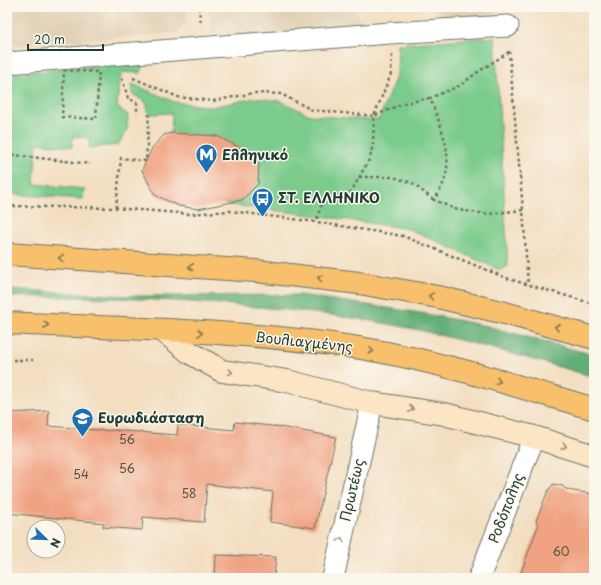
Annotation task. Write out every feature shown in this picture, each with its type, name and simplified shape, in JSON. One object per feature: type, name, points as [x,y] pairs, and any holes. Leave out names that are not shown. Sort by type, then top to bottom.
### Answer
[{"type":"main road","points":[[7,254],[256,271],[359,283],[438,297],[505,313],[594,338]]},
{"type":"main road","name":"Βουλιαγμένης","points":[[7,323],[162,330],[288,340],[360,348],[430,363],[594,409]]},
{"type":"street","points":[[7,63],[390,33],[508,26]]},
{"type":"street","points":[[162,330],[189,352],[222,371],[287,381],[372,403],[444,414],[534,437],[594,456]]},
{"type":"street","name":"Πρωτέως","points":[[333,578],[372,403]]},
{"type":"street","name":"Ροδόπολης","points":[[479,578],[534,437]]},
{"type":"path","points":[[508,26],[528,285]]},
{"type":"path","points":[[137,114],[137,103],[128,98],[122,75],[134,78],[178,97],[213,101],[254,93],[281,94],[312,110],[374,116],[405,103],[430,98],[460,86],[478,72],[509,52]]},
{"type":"path","points":[[99,74],[96,119],[62,117],[64,70],[99,72],[99,74],[104,74]]},
{"type":"path","points":[[316,222],[322,199],[351,192],[370,158],[373,144],[374,116],[391,74]]},
{"type":"path","points":[[430,98],[446,143],[447,170],[443,185],[434,200]]},
{"type":"path","points":[[116,208],[121,158],[146,160],[149,114]]},
{"type":"path","points":[[7,151],[14,155],[90,164]]},
{"type":"path","points":[[359,176],[393,177],[412,184],[434,200],[458,210],[488,214],[523,210]]},
{"type":"path","points":[[7,206],[116,208],[189,214],[230,211],[316,222],[403,236],[509,279],[594,304]]},
{"type":"path","points":[[7,360],[33,360]]},
{"type":"shaded area","points":[[7,7],[186,7],[187,20],[178,33],[7,46]]},
{"type":"shaded area","points":[[209,7],[372,7],[357,8],[360,27],[212,38]]},
{"type":"shaded area","points":[[431,7],[497,7],[498,15],[449,19]]},
{"type":"green space","points":[[495,37],[508,266],[500,270],[409,229],[223,204],[242,200],[246,151],[217,136],[171,133],[172,113],[149,114],[146,102],[132,94],[132,84],[175,102],[212,107],[255,98],[280,101],[310,115],[369,120],[379,119],[397,74],[398,44]]},
{"type":"green space","points":[[142,62],[141,73],[122,72],[119,84],[117,107],[128,115],[127,130],[118,145],[89,148],[90,138],[73,136],[72,147],[37,143],[34,184],[84,189],[83,199],[7,194],[7,74]]},
{"type":"green space","points":[[7,289],[130,296],[300,295],[421,313],[487,326],[594,355],[594,377],[441,335],[359,319],[237,305],[176,301],[7,297]]},
{"type":"building","points":[[171,133],[217,136],[246,151],[259,163],[258,184],[242,200],[198,209],[179,206],[155,195],[142,170],[152,148],[164,135]]},
{"type":"building","points":[[49,411],[48,426],[111,431],[177,435],[178,425],[234,430],[235,422],[280,427],[336,437],[315,528],[270,522],[273,492],[207,484],[204,522],[143,517],[142,530],[103,527],[104,523],[7,513],[8,413]]},
{"type":"building","points":[[553,484],[563,486],[566,489],[573,491],[594,494],[594,578],[519,578],[538,526],[536,521],[547,493]]},
{"type":"building","points":[[216,555],[276,557],[274,578],[215,578]]},
{"type":"place","name":"Ελληνικό","points":[[206,174]]},
{"type":"place","name":"ΣΤ. ΕΛΛΗΝΙΚΟ","points":[[263,218]]},
{"type":"place","name":"Ευρωδιάσταση","points":[[83,438]]}]
